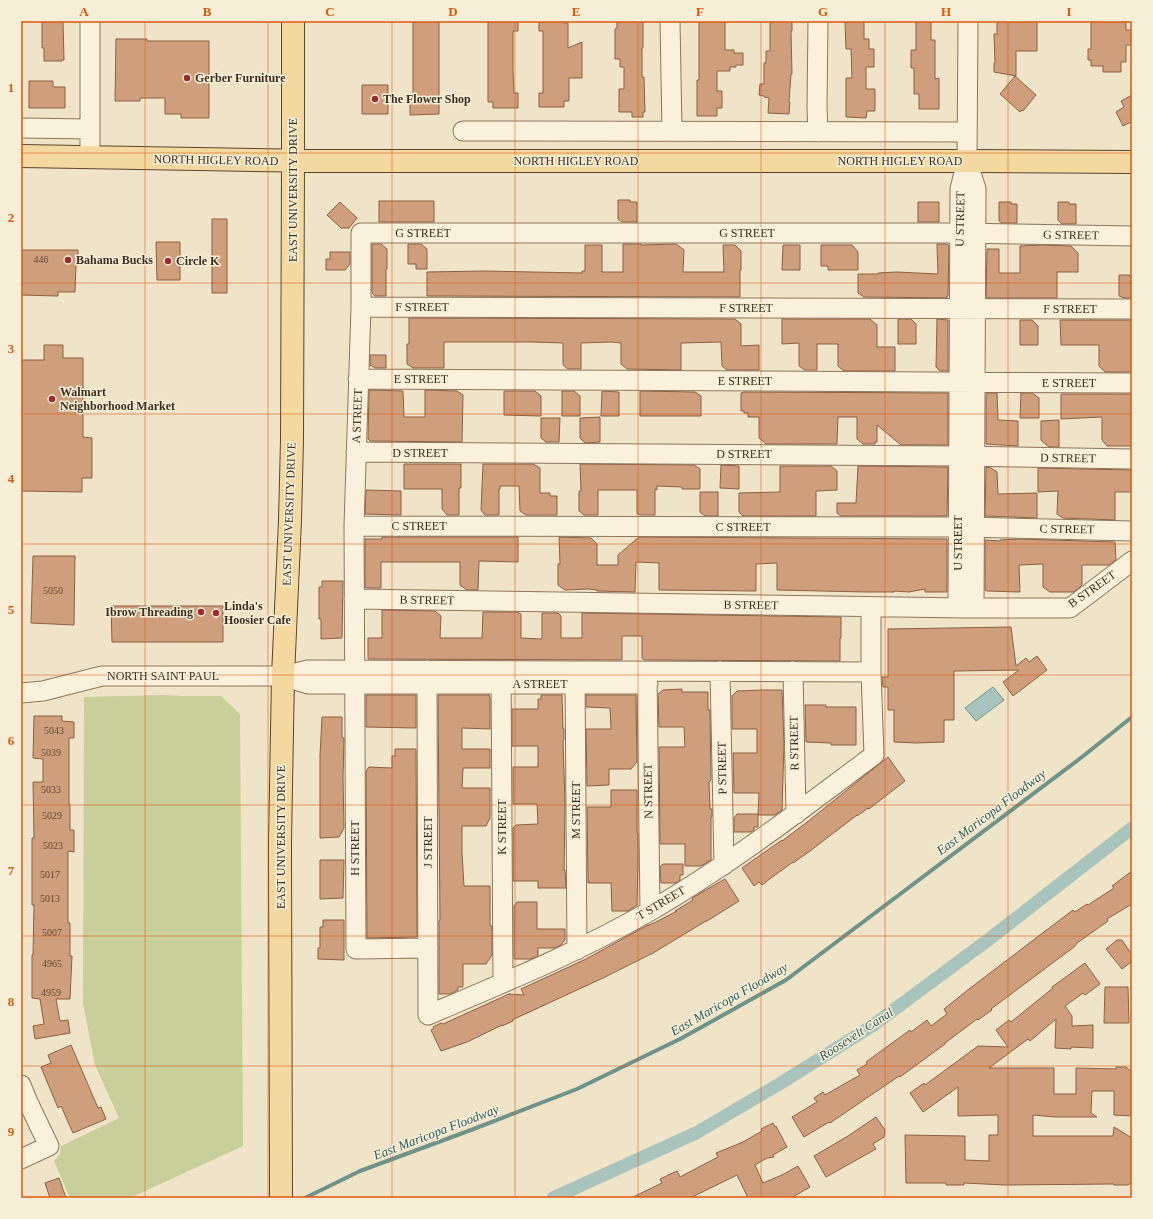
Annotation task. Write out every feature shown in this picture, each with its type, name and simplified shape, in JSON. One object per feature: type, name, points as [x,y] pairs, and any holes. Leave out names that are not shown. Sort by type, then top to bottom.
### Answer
[{"type":"main road","name":"EAST UNIVERSITY DRIVE","points":[[281,1198],[280,844],[283,676],[292,440],[294,161],[293,21]]},
{"type":"main road","name":"NORTH HIGLEY ROAD","points":[[21,156],[294,161],[1132,162]]},
{"type":"street","points":[[90,21],[90,158]]},
{"type":"street","points":[[670,21],[672,131]]},
{"type":"street","points":[[818,21],[818,132]]},
{"type":"street","name":"U STREET","points":[[966,608],[968,233],[976,189],[967,161],[968,21]]},
{"type":"street","points":[[21,128],[90,129]]},
{"type":"street","points":[[463,131],[967,132]]},
{"type":"street","name":"G STREET","points":[[361,233],[968,233],[1132,236]]},
{"type":"street","name":"A STREET","points":[[354,676],[354,526],[361,307],[361,233]]},
{"type":"street","name":"F STREET","points":[[361,307],[1132,309]]},
{"type":"street","name":"E STREET","points":[[358,379],[1132,383]]},
{"type":"street","name":"D STREET","points":[[356,452],[967,456],[1132,459]]},
{"type":"street","name":"C STREET","points":[[354,526],[966,527],[1132,531]]},
{"type":"street","name":"B STREET","points":[[354,599],[966,608],[1070,608],[1132,561]]},
{"type":"street","points":[[871,606],[871,678]]},
{"type":"street","name":"A STREET","points":[[283,676],[308,670],[354,676],[871,678]]},
{"type":"street","name":"NORTH SAINT PAUL","points":[[21,693],[42,691],[102,676],[283,676]]},
{"type":"street","name":"H STREET","points":[[354,676],[356,949],[428,948]]},
{"type":"street","name":"J STREET","points":[[427,677],[428,1014]]},
{"type":"street","name":"K STREET","points":[[501,677],[504,983]]},
{"type":"street","name":"M STREET","points":[[575,678],[577,950]]},
{"type":"street","name":"N STREET","points":[[647,678],[650,911]]},
{"type":"street","name":"P STREET","points":[[720,678],[724,865]]},
{"type":"street","name":"R STREET","points":[[793,678],[796,814]]},
{"type":"street","name":"T STREET","points":[[428,1014],[504,983],[577,950],[650,911],[724,865],[796,814],[874,755],[871,678]]},
{"type":"street","points":[[21,1085],[26,1100],[49,1146],[21,1159]]},
{"type":"green space","points":[[162,695],[221,696],[240,714],[243,1146],[130,1198],[70,1198],[54,1161],[60,1154],[61,1146],[119,1118],[95,1065],[83,1004],[84,697]]},
{"type":"water","points":[[993,687],[1004,700],[976,721],[965,708]]},
{"type":"building","points":[[42,21],[63,21],[64,60],[44,61],[44,48],[42,48]]},
{"type":"building","points":[[413,21],[439,21],[439,114],[410,115],[410,99],[413,99]]},
{"type":"building","points":[[518,21],[518,31],[513,31],[513,71],[514,93],[518,93],[518,108],[493,108],[493,102],[488,102],[488,22]]},
{"type":"building","points":[[539,21],[564,21],[564,23],[568,23],[568,48],[582,42],[582,78],[569,78],[569,101],[564,101],[564,107],[539,107],[539,93],[543,93],[543,31],[539,31]]},
{"type":"building","points":[[617,21],[643,21],[642,77],[644,77],[645,112],[643,112],[643,117],[632,117],[632,112],[619,112],[619,89],[624,89],[624,67],[620,67],[620,59],[615,59],[615,29],[617,28]]},
{"type":"building","points":[[699,21],[725,21],[725,50],[734,50],[734,53],[743,53],[743,65],[730,67],[730,71],[717,71],[717,91],[722,91],[722,108],[717,108],[717,116],[697,116],[697,80],[699,80]]},
{"type":"building","points":[[770,21],[792,21],[792,74],[789,114],[768,113],[769,98],[759,95],[760,84],[764,84],[764,63],[766,63],[766,51],[770,51]]},
{"type":"building","points":[[845,21],[864,21],[864,39],[869,39],[869,49],[874,49],[874,67],[866,67],[866,89],[875,89],[875,111],[867,111],[866,118],[846,117],[846,78],[852,78],[851,49],[846,49]]},
{"type":"building","points":[[916,21],[931,21],[931,40],[935,40],[935,79],[939,78],[939,109],[919,109],[919,94],[914,94],[914,68],[911,68],[911,50],[916,50]]},
{"type":"building","points":[[997,21],[1037,21],[1037,51],[1016,51],[1016,76],[994,72],[994,34],[997,34]]},
{"type":"building","points":[[1091,21],[1126,21],[1126,30],[1132,30],[1132,45],[1126,45],[1126,62],[1121,62],[1121,72],[1103,72],[1103,66],[1091,66],[1091,60],[1088,60],[1088,49],[1091,49]]},
{"type":"building","points":[[116,39],[147,39],[147,41],[209,41],[209,118],[181,118],[181,114],[165,114],[165,98],[140,98],[140,101],[115,101]]},
{"type":"building","points":[[1015,76],[1036,95],[1023,111],[1022,110],[1020,112],[1000,94]]},
{"type":"building","points":[[29,81],[53,81],[53,87],[65,87],[65,108],[29,108]]},
{"type":"building","name":"The Flower Shop","points":[[362,85],[388,85],[388,114],[362,114]]},
{"type":"building","points":[[1132,95],[1132,123],[1131,122],[1123,126],[1116,112],[1124,107],[1121,101]]},
{"type":"building","points":[[618,200],[630,200],[630,202],[637,202],[637,222],[622,222],[618,219]]},
{"type":"building","points":[[379,201],[434,201],[434,222],[379,222]]},
{"type":"building","points":[[340,202],[357,218],[349,228],[341,228],[327,215]]},
{"type":"building","points":[[918,202],[939,202],[939,222],[918,222]]},
{"type":"building","points":[[999,202],[1011,202],[1011,204],[1017,204],[1017,223],[1002,223],[999,221]]},
{"type":"building","points":[[1058,202],[1069,202],[1069,204],[1076,204],[1076,224],[1062,224],[1058,220]]},
{"type":"building","name":"Circle K","points":[[212,219],[227,219],[227,293],[212,293]]},
{"type":"building","name":"Circle K","points":[[156,242],[180,242],[180,280],[157,280]]},
{"type":"building","points":[[372,244],[381,244],[387,249],[386,296],[375,296],[372,293]]},
{"type":"building","points":[[408,244],[421,244],[427,249],[427,269],[416,269],[416,264],[408,264]]},
{"type":"building","points":[[623,244],[676,244],[684,250],[683,272],[724,272],[723,245],[735,245],[741,251],[740,297],[427,296],[427,272],[484,271],[582,273],[582,271],[585,271],[585,245],[602,245],[602,272],[623,272]]},
{"type":"building","points":[[937,244],[947,244],[949,246],[947,298],[864,297],[858,293],[858,274],[897,272],[938,274]]},
{"type":"building","points":[[783,245],[800,245],[800,270],[782,270]]},
{"type":"building","points":[[821,245],[852,245],[858,252],[858,270],[828,270],[828,266],[821,266]]},
{"type":"building","points":[[1020,246],[1071,246],[1078,253],[1078,272],[1057,272],[1057,298],[986,298],[987,249],[999,249],[999,273],[1020,273]]},
{"type":"building","points":[[21,250],[78,250],[75,292],[58,292],[58,296],[21,295]]},
{"type":"building","points":[[330,252],[350,252],[350,264],[345,270],[326,270],[326,259],[330,259]]},
{"type":"building","points":[[1119,275],[1130,275],[1130,277],[1132,277],[1132,298],[1124,298],[1119,296]]},
{"type":"building","points":[[409,318],[735,319],[741,324],[741,346],[759,345],[759,370],[727,370],[722,366],[721,342],[681,343],[681,370],[627,369],[621,364],[621,343],[611,342],[581,343],[581,369],[568,369],[563,365],[563,343],[532,342],[444,342],[444,368],[413,368],[407,364]]},
{"type":"building","points":[[782,319],[870,319],[877,325],[877,347],[895,347],[895,371],[844,371],[838,366],[838,344],[817,344],[817,370],[805,370],[799,366],[799,343],[782,344]]},
{"type":"building","points":[[898,319],[911,319],[916,324],[916,344],[898,344]]},
{"type":"building","points":[[937,319],[948,320],[948,371],[940,371],[936,367]]},
{"type":"building","points":[[1020,320],[1032,320],[1038,326],[1038,345],[1020,345]]},
{"type":"building","points":[[1060,320],[1132,320],[1132,372],[1105,372],[1099,366],[1099,345],[1061,345]]},
{"type":"building","name":"Walmart Neighborhood Market","points":[[44,345],[63,345],[63,358],[83,358],[83,437],[92,438],[92,478],[82,478],[82,492],[21,491],[21,360],[44,360]]},
{"type":"building","points":[[370,355],[386,355],[386,368],[375,368],[370,365]]},
{"type":"building","points":[[369,390],[403,391],[404,417],[425,417],[425,390],[457,391],[463,395],[462,442],[370,441],[368,439]]},
{"type":"building","points":[[504,391],[535,391],[541,396],[541,416],[504,415]]},
{"type":"building","points":[[562,391],[574,391],[580,396],[580,416],[562,416]]},
{"type":"building","points":[[602,391],[619,392],[619,416],[601,416]]},
{"type":"building","points":[[640,391],[695,392],[701,396],[701,416],[640,416]]},
{"type":"building","points":[[741,393],[948,393],[948,445],[901,445],[877,425],[877,442],[875,442],[875,444],[863,444],[857,439],[857,417],[838,417],[837,444],[766,444],[759,438],[759,417],[748,417],[748,413],[741,411]]},
{"type":"building","points":[[987,393],[997,393],[998,420],[1018,421],[1018,446],[986,444]]},
{"type":"building","points":[[1021,393],[1032,393],[1039,398],[1039,418],[1020,418]]},
{"type":"building","points":[[1061,394],[1132,394],[1132,446],[1107,446],[1102,440],[1102,417],[1061,419]]},
{"type":"building","points":[[600,417],[600,442],[585,443],[580,438],[580,418]]},
{"type":"building","points":[[541,418],[560,418],[559,442],[546,442],[541,438]]},
{"type":"building","points":[[1059,420],[1059,447],[1049,447],[1041,440],[1041,421]]},
{"type":"building","points":[[404,464],[461,464],[459,515],[447,515],[442,509],[442,489],[404,489]]},
{"type":"building","points":[[483,464],[533,464],[540,468],[540,493],[550,493],[550,496],[557,496],[557,515],[526,515],[520,511],[519,486],[500,486],[499,515],[485,515],[481,510]]},
{"type":"building","points":[[580,464],[694,465],[700,469],[700,489],[682,489],[682,487],[657,486],[657,490],[655,489],[655,515],[637,514],[637,490],[598,490],[598,515],[584,515],[579,511],[579,491],[581,491]]},
{"type":"building","points":[[721,465],[739,466],[739,489],[720,488]]},
{"type":"building","points":[[780,466],[831,466],[837,471],[837,490],[816,491],[816,516],[743,516],[739,512],[739,493],[780,492]]},
{"type":"building","points":[[858,466],[948,467],[947,516],[841,516],[837,513],[837,503],[856,503]]},
{"type":"building","points":[[986,467],[997,472],[998,494],[1037,493],[1037,518],[985,516]]},
{"type":"building","points":[[1038,468],[1132,470],[1132,492],[1115,492],[1115,520],[1063,518],[1057,514],[1058,491],[1038,492]]},
{"type":"building","points":[[366,490],[401,491],[401,515],[365,514]]},
{"type":"building","points":[[700,492],[718,492],[718,516],[705,516],[700,512]]},
{"type":"building","points":[[382,537],[518,537],[518,562],[479,561],[478,590],[467,590],[460,585],[460,562],[381,562],[381,588],[367,588],[365,587],[365,539],[382,539]]},
{"type":"building","points":[[559,537],[591,538],[597,544],[597,565],[618,565],[618,555],[639,537],[947,539],[947,592],[925,592],[925,589],[909,592],[777,590],[777,563],[756,564],[756,591],[659,590],[659,563],[636,562],[635,592],[597,591],[588,589],[565,590],[558,585],[558,564],[560,564]]},
{"type":"building","points":[[1020,539],[1115,542],[1116,560],[1109,565],[1082,565],[1082,585],[1074,592],[1050,592],[1043,587],[1043,564],[1019,565],[1020,592],[985,590],[985,540],[1000,541]]},
{"type":"building","points":[[33,556],[75,556],[74,625],[31,623]]},
{"type":"building","points":[[322,581],[343,581],[342,638],[321,639],[321,619],[319,619],[319,587],[322,587]]},
{"type":"building","points":[[111,606],[223,606],[223,642],[112,642]]},
{"type":"building","points":[[382,610],[435,611],[441,616],[440,638],[482,638],[483,612],[517,612],[521,614],[521,638],[542,639],[542,613],[558,613],[561,616],[561,638],[582,638],[582,613],[841,617],[840,661],[644,660],[642,658],[642,636],[622,636],[622,660],[368,659],[368,638],[382,638]]},
{"type":"building","points":[[1011,627],[1016,666],[1026,658],[1029,662],[1037,656],[1047,670],[1013,696],[1003,682],[1019,670],[954,671],[954,720],[944,720],[944,742],[894,742],[894,710],[888,710],[888,687],[883,687],[882,677],[888,677],[888,629]]},
{"type":"building","points":[[682,689],[682,692],[708,692],[708,710],[710,710],[711,780],[709,782],[710,809],[712,809],[711,860],[701,866],[685,866],[685,844],[660,844],[659,747],[685,747],[684,727],[659,727],[658,694],[663,690]]},
{"type":"building","points":[[782,690],[784,744],[782,810],[775,815],[758,815],[759,793],[734,793],[733,753],[757,753],[757,729],[732,729],[732,696],[737,691]]},
{"type":"building","points":[[366,695],[416,695],[416,728],[366,727]]},
{"type":"building","points":[[439,695],[489,695],[490,698],[490,729],[462,728],[462,749],[490,749],[490,768],[463,768],[462,788],[490,788],[490,818],[486,826],[462,826],[462,853],[464,886],[490,886],[492,955],[486,964],[463,964],[463,987],[458,987],[458,990],[450,994],[439,994]]},
{"type":"building","points":[[541,695],[562,695],[565,801],[564,870],[566,888],[538,888],[538,881],[513,881],[513,828],[516,825],[538,824],[537,804],[513,804],[513,767],[538,767],[538,746],[512,746],[512,709],[538,709],[538,699],[541,699]]},
{"type":"building","points":[[586,695],[636,695],[637,762],[631,769],[609,769],[609,785],[587,786],[586,729],[611,729],[610,708],[586,707]]},
{"type":"building","points":[[805,705],[856,707],[856,745],[831,745],[831,743],[806,742]]},
{"type":"building","points":[[34,716],[62,716],[62,721],[74,722],[74,738],[69,738],[70,830],[74,830],[74,852],[68,851],[68,923],[70,923],[70,956],[72,956],[70,999],[56,999],[60,1021],[68,1020],[70,1033],[35,1039],[33,1026],[44,1024],[40,999],[32,998],[34,905],[32,905],[32,838],[34,838],[33,782],[43,782],[43,759],[33,758]]},
{"type":"building","points":[[322,717],[342,717],[342,738],[344,738],[344,828],[339,837],[320,838],[320,755]]},
{"type":"building","points":[[395,749],[416,749],[417,936],[367,938],[366,771],[369,767],[392,768],[392,756],[395,756]]},
{"type":"building","points":[[888,757],[905,781],[869,809],[868,808],[857,815],[762,885],[759,882],[754,886],[742,868],[806,823]]},
{"type":"building","points":[[611,790],[637,790],[637,905],[628,911],[612,911],[611,883],[588,883],[587,807],[611,807]]},
{"type":"building","points":[[737,814],[758,814],[758,827],[754,827],[754,830],[751,832],[734,832],[734,818]]},
{"type":"building","points":[[320,860],[344,860],[343,898],[320,899]]},
{"type":"building","points":[[663,864],[683,864],[683,875],[680,875],[680,880],[676,883],[661,883],[660,867]]},
{"type":"building","points":[[1132,871],[1132,904],[1107,919],[1108,921],[1077,943],[1074,947],[991,1009],[992,1010],[978,1020],[977,1019],[900,1077],[899,1076],[830,1123],[829,1122],[804,1137],[792,1117],[817,1102],[814,1098],[823,1092],[825,1095],[860,1075],[857,1070],[867,1064],[866,1062],[910,1030],[911,1032],[927,1020],[931,1026],[947,1014],[944,1009],[969,989],[1073,910],[1075,912],[1114,888],[1112,886]]},
{"type":"building","points":[[725,879],[739,901],[707,921],[653,953],[603,978],[467,1042],[441,1051],[431,1030],[434,1028],[433,1027],[441,1023],[443,1024],[509,994],[524,995],[521,989],[586,959],[677,911],[675,911],[693,900],[692,898]]},
{"type":"building","points":[[517,902],[537,902],[537,929],[565,929],[565,940],[561,945],[554,948],[538,948],[538,956],[531,959],[514,959],[514,906]]},
{"type":"building","points":[[323,920],[344,920],[344,960],[318,959],[318,948],[320,948],[320,927],[323,927]]},
{"type":"building","points":[[1117,940],[1122,940],[1132,955],[1131,962],[1122,969],[1106,949]]},
{"type":"building","points":[[1085,963],[1100,984],[1085,995],[1083,993],[1065,1006],[1072,1016],[1072,1026],[1093,1025],[1093,1048],[1055,1048],[1056,1019],[1030,1041],[1028,1039],[989,1068],[1054,1068],[1054,1094],[1076,1094],[1076,1068],[1116,1069],[1116,1067],[1126,1067],[1132,1072],[1132,1116],[1114,1115],[1114,1091],[1092,1091],[1091,1113],[1097,1117],[1055,1117],[1033,1115],[1033,1136],[1113,1136],[1114,1127],[1132,1138],[1132,1183],[1127,1185],[1005,1185],[964,1183],[964,1185],[946,1185],[946,1183],[906,1183],[905,1135],[965,1136],[965,1160],[989,1161],[989,1135],[998,1135],[998,1115],[958,1116],[958,1087],[923,1112],[910,1093],[924,1083],[925,1085],[978,1046],[1008,1047],[996,1030],[1009,1020],[1011,1022],[1053,988],[1052,987]]},
{"type":"building","points":[[1105,987],[1128,987],[1129,1023],[1104,1023]]},
{"type":"building","points":[[71,1045],[98,1108],[101,1107],[106,1119],[73,1133],[61,1106],[58,1108],[41,1067],[51,1063],[48,1055]]},
{"type":"building","points":[[876,1117],[885,1130],[884,1137],[873,1144],[876,1149],[826,1177],[814,1156]]},
{"type":"building","points":[[773,1123],[787,1147],[773,1155],[774,1157],[767,1158],[755,1165],[763,1183],[798,1166],[810,1187],[791,1198],[748,1198],[737,1175],[690,1198],[631,1198],[662,1183],[660,1179],[677,1171],[680,1177],[718,1157],[716,1153],[743,1142],[762,1131],[761,1129]]},
{"type":"building","points":[[59,1178],[66,1198],[50,1198],[45,1183]]},
{"type":"waterway","name":"East Maricopa Floodway","points":[[305,1198],[360,1171],[577,1089],[682,1038],[786,980],[1082,757],[1132,717]]},
{"type":"waterway","name":"Roosevelt Canal","points":[[553,1198],[696,1133],[781,1083],[872,1026],[988,940],[1132,828]]},
{"type":"place","name":"Gerber Furniture","points":[[187,78]]},
{"type":"place","name":"The Flower Shop","points":[[375,99]]},
{"type":"place","name":"Bahama Bucks","points":[[68,260]]},
{"type":"place","name":"Circle K","points":[[168,261]]},
{"type":"place","name":"Walmart Neighborhood Market","points":[[52,399]]},
{"type":"place","name":"Ibrow Threading","points":[[201,612]]},
{"type":"place","name":"Linda's Hoosier Cafe","points":[[216,613]]}]
